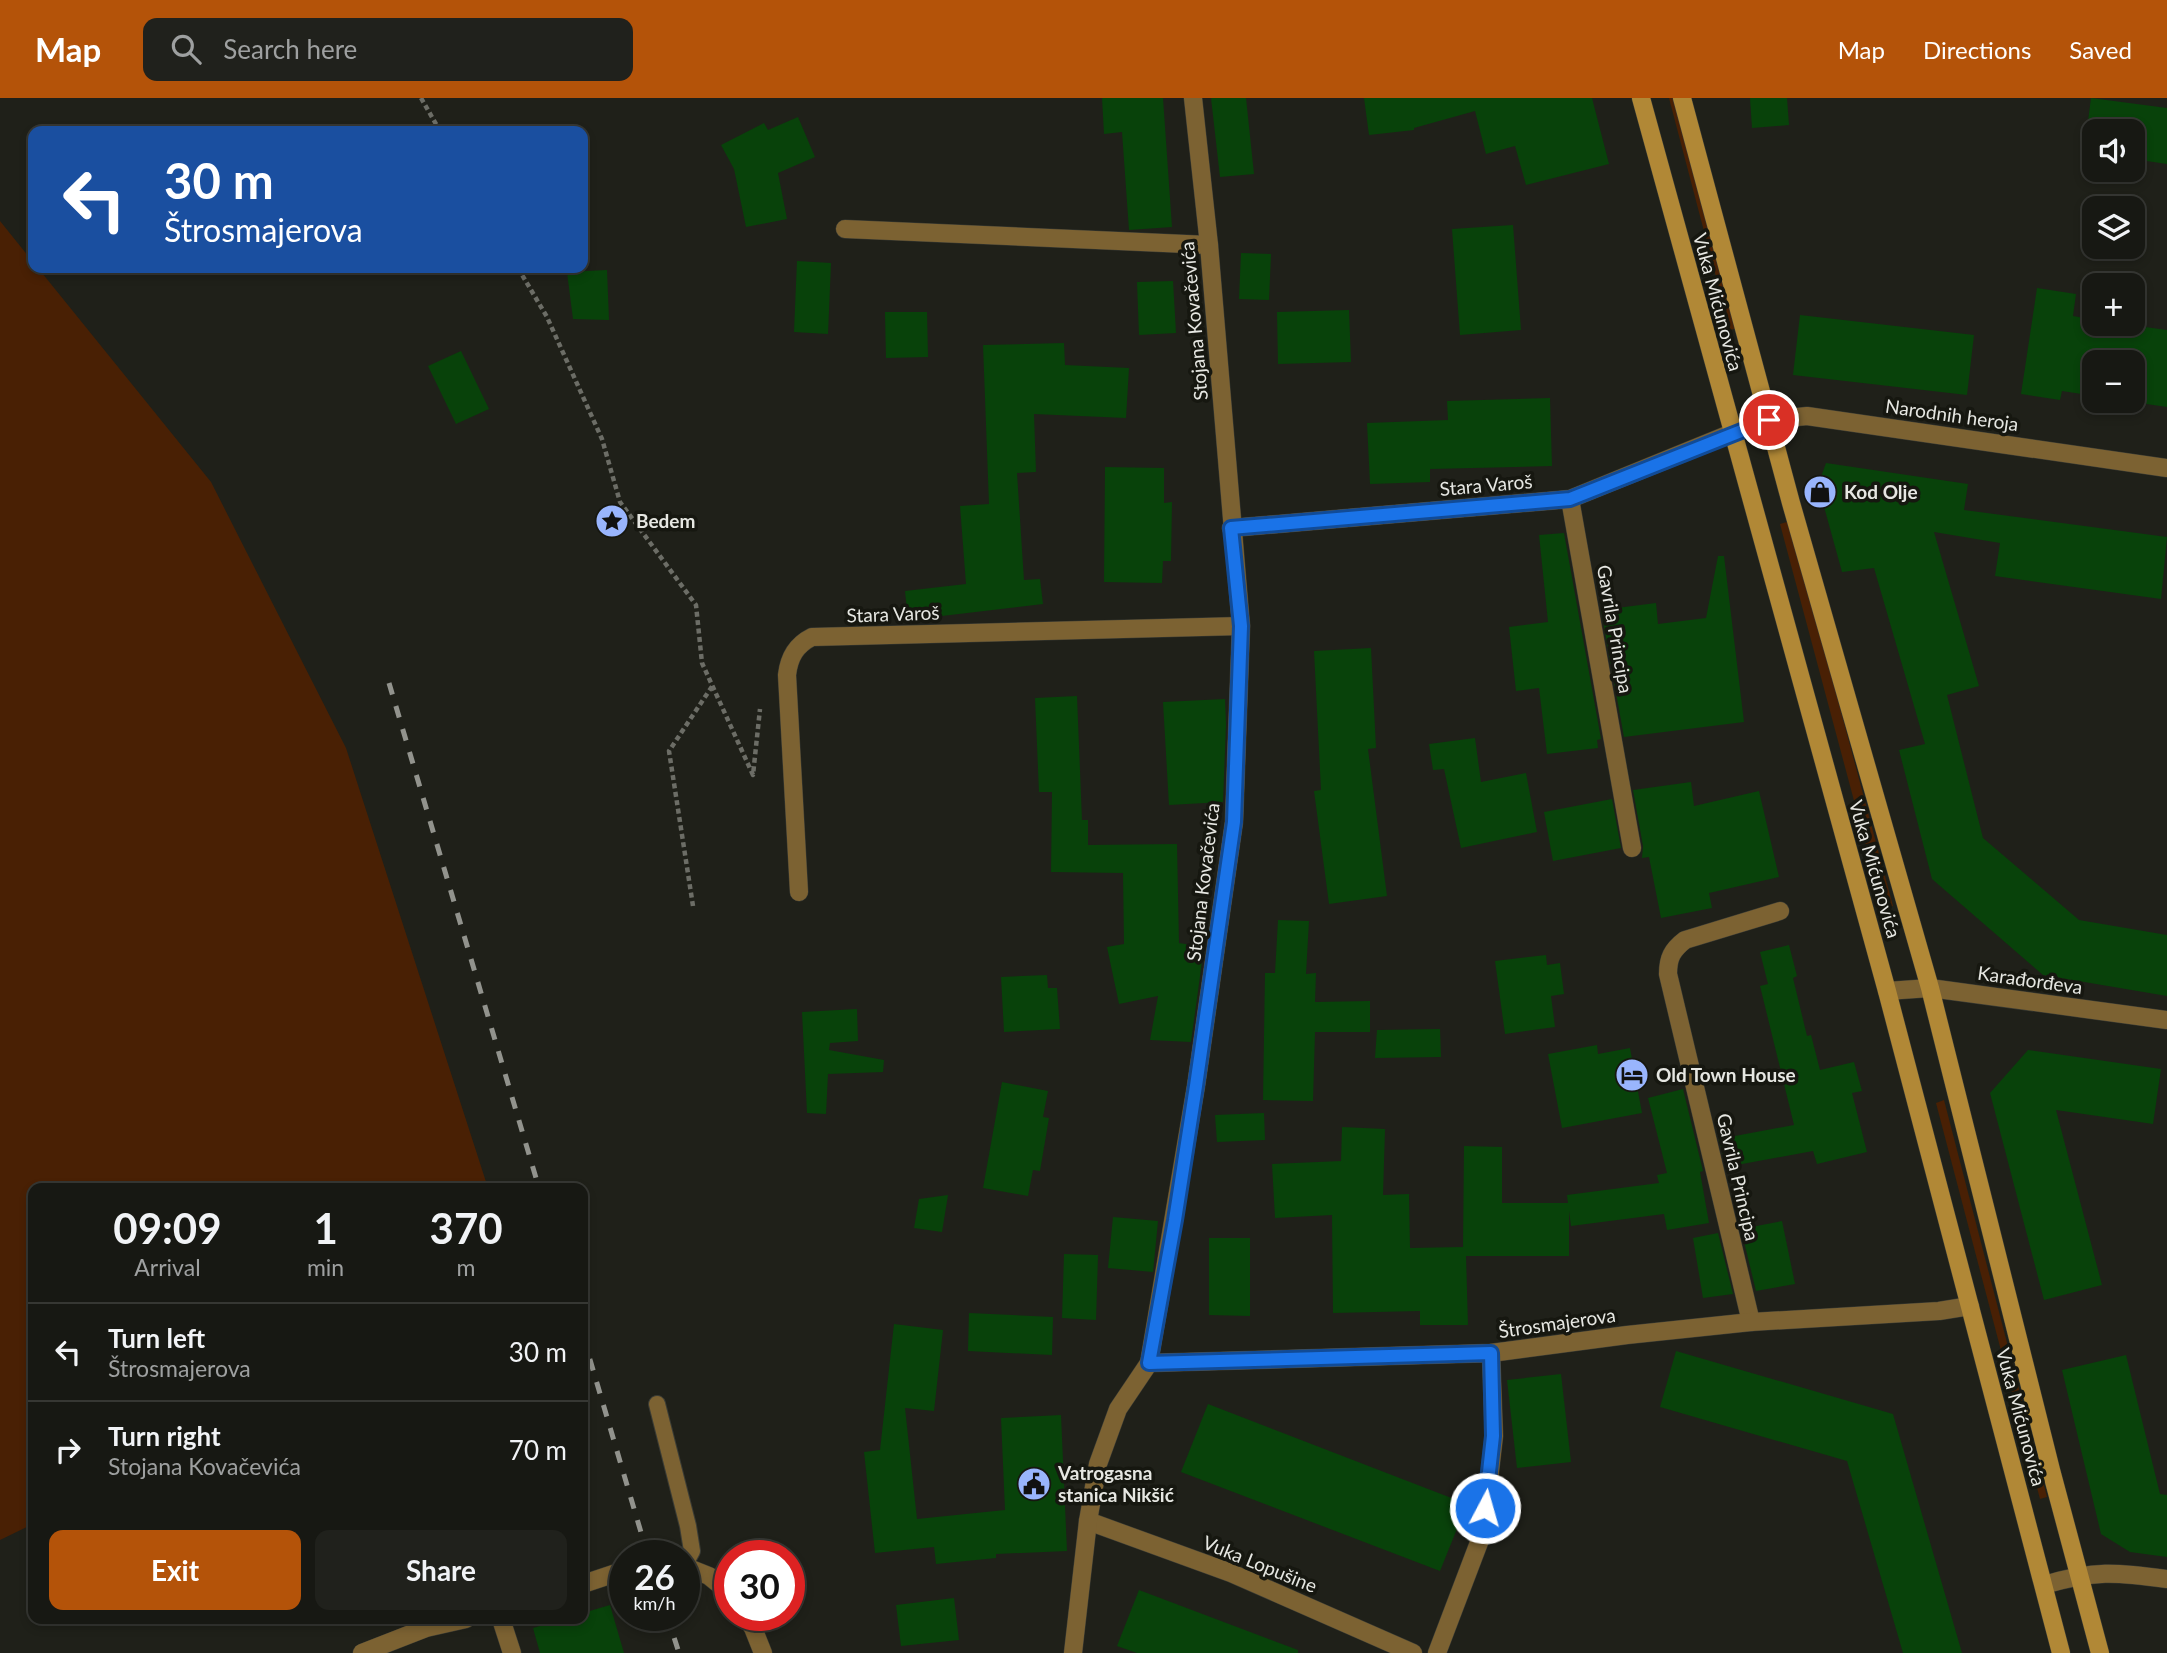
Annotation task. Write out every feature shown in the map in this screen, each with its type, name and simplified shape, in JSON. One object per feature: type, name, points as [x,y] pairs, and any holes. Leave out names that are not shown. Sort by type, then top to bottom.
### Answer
[{"type":"main road","name":"Vuka Mićunovića","points":[[1641,98],[1887,990],[2061,1653]]},
{"type":"main road","name":"Vuka Mićunovića","points":[[1682,98],[1769,420],[1930,988],[2099,1653]]},
{"type":"street","name":"Stojana Kovačevića","points":[[1073,1653],[1087,1521],[1098,1464],[1118,1409],[1149,1363],[1175,1220],[1234,822],[1241,626],[1209,246],[1193,98]]},
{"type":"street","points":[[845,229],[1209,246]]},
{"type":"street","name":"Narodnih heroja","points":[[1732,433],[1769,420],[1807,416],[2167,468]]},
{"type":"street","name":"Stara Varoš","points":[[1231,528],[1570,499],[1732,433]]},
{"type":"street","name":"Gavrila Principa","points":[[1570,499],[1632,848]]},
{"type":"street","name":"Stara Varoš","points":[[799,892],[787,675],[788,664],[800,643],[811,637],[1241,626]]},
{"type":"street","name":"Gavrila Principa","points":[[1751,1322],[1668,974],[1668,959],[1675,947],[1685,940],[1780,911]]},
{"type":"street","name":"Karađorđeva","points":[[1887,990],[1930,988],[2167,1020]]},
{"type":"street","name":"Štrosmajerova","points":[[1149,1363],[1491,1353],[1751,1322],[1939,1311],[1970,1306]]},
{"type":"street","points":[[1437,1653],[1483,1532],[1493,1436],[1491,1353]]},
{"type":"street","name":"Vuka Lopušine","points":[[1087,1521],[1231,1573],[1413,1653]]},
{"type":"street","points":[[2044,1584],[2079,1575],[2113,1572],[2167,1579]]},
{"type":"street","points":[[588,1582],[609,1575]]},
{"type":"street","points":[[362,1653],[426,1628],[444,1624]]},
{"type":"street","points":[[503,1624],[512,1653]]},
{"type":"street","points":[[754,1631],[763,1653]]},
{"type":"lane","points":[[657,1404],[690,1540]]},
{"type":"path","points":[[421,98],[437,126]]},
{"type":"path","points":[[522,273],[547,317],[602,439],[620,502],[696,605],[702,663],[753,775],[762,696]]},
{"type":"path","points":[[693,906],[669,751],[714,683],[702,663]]},
{"type":"shaded area","points":[[1669,98],[1678,98],[1738,328],[1730,330]]},
{"type":"shaded area","points":[[0,221],[28,256],[28,273],[42,273],[211,482],[346,748],[486,1183],[28,1183],[28,1526],[0,1540]]},
{"type":"shaded area","points":[[1790,521],[1893,906],[1883,909],[1780,524]]},
{"type":"shaded area","points":[[1944,1100],[2047,1497],[2040,1499],[1936,1103]]},
{"type":"building","points":[[1102,98],[1163,98],[1172,227],[1129,230],[1122,132],[1104,134]]},
{"type":"building","points":[[1211,98],[1246,98],[1254,174],[1220,177]]},
{"type":"building","points":[[1364,98],[1592,98],[1609,164],[1526,185],[1515,146],[1486,154],[1475,111],[1414,130],[1369,135]]},
{"type":"building","points":[[1750,98],[1787,98],[1789,125],[1752,128]]},
{"type":"building","points":[[2091,98],[2167,108],[2167,164],[2145,161],[2145,119],[2088,119]]},
{"type":"building","points":[[798,117],[815,157],[778,173],[787,219],[746,227],[734,169],[721,145],[764,123],[768,130]]},
{"type":"building","points":[[1513,225],[1521,330],[1460,335],[1452,229]]},
{"type":"building","points":[[1241,253],[1271,254],[1269,300],[1239,299]]},
{"type":"building","points":[[797,261],[831,263],[828,334],[794,332]]},
{"type":"building","points":[[607,270],[609,320],[573,319],[567,273]]},
{"type":"building","points":[[1173,281],[1176,333],[1139,335],[1137,282]]},
{"type":"building","points":[[2037,288],[2076,294],[2073,316],[2082,318],[2082,336],[2145,336],[2145,327],[2167,330],[2167,407],[2145,404],[2145,350],[2082,350],[2082,394],[2062,391],[2060,400],[2021,394]]},
{"type":"building","points":[[1349,310],[1351,362],[1278,364],[1277,312]]},
{"type":"building","points":[[885,312],[927,312],[928,357],[886,358]]},
{"type":"building","points":[[1800,315],[1974,335],[1967,395],[1793,375]]},
{"type":"building","points":[[1064,343],[1065,365],[1129,368],[1126,418],[1034,414],[1036,472],[1017,473],[1024,580],[1040,579],[1043,604],[908,620],[905,591],[966,584],[960,506],[989,504],[983,345]]},
{"type":"building","points":[[461,351],[489,409],[456,424],[428,366]]},
{"type":"building","points":[[1550,398],[1552,466],[1430,469],[1430,482],[1370,484],[1367,423],[1448,420],[1447,401]]},
{"type":"building","points":[[1826,463],[1968,484],[1964,510],[2167,537],[2161,599],[1995,576],[2000,543],[1934,532],[1979,686],[1947,695],[1983,838],[2079,920],[2167,935],[2167,996],[2043,975],[1932,879],[1899,750],[1925,744],[1874,568],[1842,572],[1818,485]]},
{"type":"building","points":[[1105,467],[1164,468],[1164,503],[1172,502],[1171,561],[1163,561],[1162,583],[1104,582]]},
{"type":"building","points":[[1564,533],[1601,739],[1597,740],[1598,748],[1547,754],[1539,688],[1516,691],[1509,627],[1548,622],[1539,535]]},
{"type":"building","points":[[1718,556],[1724,556],[1744,722],[1624,737],[1601,610],[1656,603],[1658,624],[1706,618]]},
{"type":"building","points":[[1371,648],[1376,748],[1368,749],[1387,896],[1329,904],[1314,791],[1321,790],[1314,651]]},
{"type":"building","points":[[1077,696],[1082,820],[1088,820],[1088,845],[1177,844],[1179,943],[1204,947],[1191,1042],[1150,1040],[1158,996],[1119,1004],[1107,947],[1124,944],[1123,873],[1051,872],[1052,792],[1039,792],[1035,698]]},
{"type":"building","points":[[1225,699],[1223,802],[1169,805],[1163,702]]},
{"type":"building","points":[[1475,738],[1481,782],[1526,773],[1537,832],[1461,848],[1444,769],[1433,770],[1429,744]]},
{"type":"building","points":[[1691,782],[1694,806],[1759,791],[1779,877],[1709,893],[1712,908],[1661,918],[1649,857],[1642,858],[1643,846],[1633,790]]},
{"type":"building","points":[[1612,799],[1621,848],[1553,861],[1544,812]]},
{"type":"building","points":[[1278,920],[1309,921],[1306,974],[1316,973],[1315,1002],[1370,1001],[1370,1032],[1315,1032],[1313,1101],[1263,1100],[1265,973],[1275,973]]},
{"type":"building","points":[[1789,945],[1797,976],[1793,978],[1807,1036],[1811,1035],[1820,1070],[1854,1062],[1862,1091],[1852,1093],[1867,1152],[1817,1164],[1813,1151],[1726,1167],[1719,1139],[1794,1125],[1760,986],[1768,984],[1760,952]]},
{"type":"building","points":[[1546,955],[1547,965],[1560,963],[1564,994],[1551,996],[1555,1027],[1505,1034],[1495,961]]},
{"type":"building","points":[[1047,975],[1048,988],[1057,988],[1060,1029],[1004,1032],[1001,977]]},
{"type":"building","points":[[857,1009],[858,1041],[830,1043],[829,1050],[884,1060],[883,1072],[828,1074],[826,1114],[807,1113],[802,1012]]},
{"type":"building","points":[[1440,1029],[1441,1057],[1375,1058],[1377,1030]]},
{"type":"building","points":[[1597,1045],[1598,1054],[1630,1048],[1642,1113],[1562,1128],[1548,1054]]},
{"type":"building","points":[[2028,1050],[2161,1069],[2153,1124],[2056,1110],[2102,1285],[2044,1300],[1990,1093]]},
{"type":"building","points":[[1002,1082],[1048,1091],[1043,1117],[1049,1118],[1040,1171],[1033,1170],[1028,1196],[983,1188]]},
{"type":"building","points":[[1683,1089],[1703,1171],[1700,1172],[1709,1223],[1667,1230],[1664,1214],[1571,1226],[1569,1211],[1569,1256],[1466,1256],[1468,1325],[1420,1325],[1420,1311],[1333,1313],[1332,1215],[1275,1218],[1272,1164],[1341,1161],[1342,1127],[1385,1129],[1383,1195],[1409,1194],[1410,1248],[1463,1247],[1464,1146],[1502,1147],[1502,1203],[1568,1203],[1567,1195],[1659,1183],[1657,1175],[1667,1173],[1648,1098]]},
{"type":"building","points":[[1264,1113],[1265,1140],[1217,1142],[1215,1115]]},
{"type":"building","points":[[948,1195],[942,1232],[914,1228],[919,1199]]},
{"type":"building","points":[[1113,1217],[1158,1221],[1153,1272],[1108,1268]]},
{"type":"building","points":[[1782,1221],[1795,1284],[1756,1291],[1741,1229]]},
{"type":"building","points":[[1718,1233],[1733,1294],[1703,1298],[1693,1238]]},
{"type":"building","points":[[1209,1238],[1250,1238],[1250,1316],[1209,1315]]},
{"type":"building","points":[[1064,1254],[1098,1255],[1096,1320],[1062,1318]]},
{"type":"building","points":[[969,1313],[1053,1317],[1052,1355],[968,1351]]},
{"type":"building","points":[[894,1324],[943,1330],[934,1411],[905,1408],[917,1519],[1005,1510],[1001,1418],[1061,1415],[1067,1551],[996,1554],[996,1558],[936,1564],[934,1547],[875,1553],[864,1452],[880,1450]]},
{"type":"building","points":[[1676,1351],[1893,1414],[1962,1653],[1903,1653],[1847,1461],[1660,1407]]},
{"type":"building","points":[[2126,1355],[2160,1494],[2167,1495],[2167,1557],[2130,1552],[2101,1534],[2062,1370]]},
{"type":"building","points":[[1561,1374],[1571,1462],[1517,1468],[1507,1380]]},
{"type":"building","points":[[1208,1404],[1467,1504],[1440,1571],[1181,1472]]},
{"type":"building","points":[[1139,1590],[1298,1650],[1298,1653],[1137,1653],[1117,1646]]},
{"type":"building","points":[[954,1598],[959,1640],[901,1646],[896,1605]]},
{"type":"building","points":[[609,1605],[609,1631],[618,1631],[624,1653],[540,1653],[533,1628],[546,1624],[588,1624],[588,1612]]},
{"type":"railway","points":[[389,683],[538,1183]]},
{"type":"railway","points":[[588,1353],[643,1540]]},
{"type":"railway","points":[[672,1631],[679,1653]]},
{"type":"place","name":"Kod Olje","points":[[1820,492]]},
{"type":"place","name":"Bedem","points":[[612,521]]},
{"type":"place","name":"Old Town House","points":[[1632,1075]]},
{"type":"place","name":"Vatrogasna stanica Nikšić","points":[[1034,1484]]},
{"type":"route","points":[[1485,1508],[1493,1436],[1491,1353],[1149,1363],[1175,1220],[1234,822],[1241,626],[1231,528],[1570,499],[1769,420]]}]
